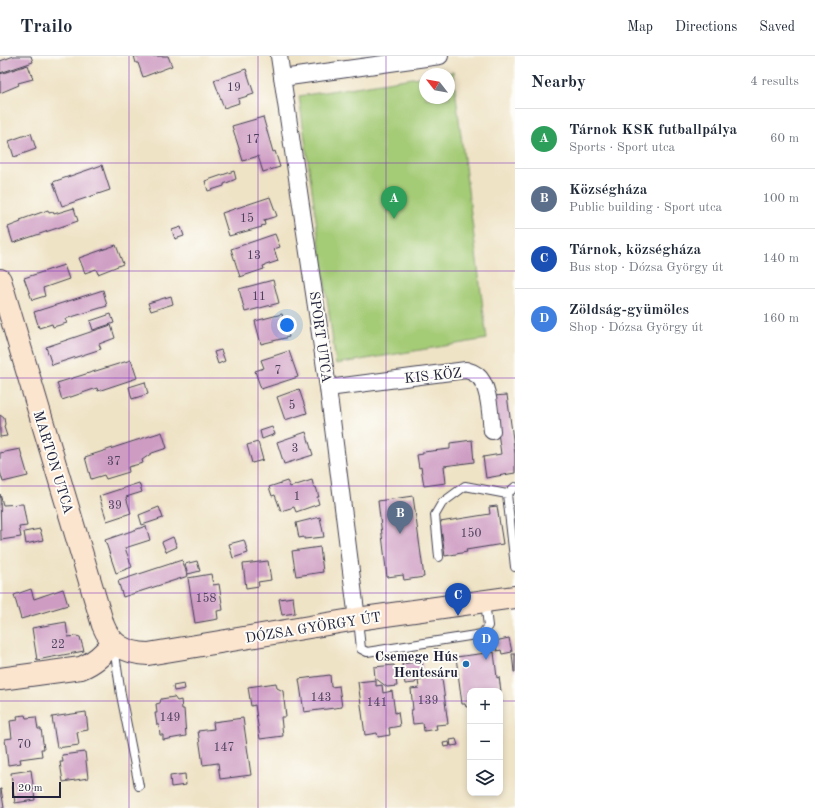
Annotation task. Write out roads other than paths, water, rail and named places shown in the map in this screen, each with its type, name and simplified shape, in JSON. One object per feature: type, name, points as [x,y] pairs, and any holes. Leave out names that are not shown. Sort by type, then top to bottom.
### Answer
[{"type":"street","name":"SPORT UTCA","points":[[279,56],[328,388],[358,619]]},
{"type":"street","points":[[282,78],[440,56]]},
{"type":"street","name":"MARTON UTCA","points":[[0,280],[103,625],[106,634],[113,642]]},
{"type":"street","name":"KIS KÖZ","points":[[328,388],[466,370],[476,374],[483,381],[492,431]]},
{"type":"street","name":"DÓZSA GYÖRGY ÚT","points":[[113,642],[125,650],[136,654],[148,654],[358,619],[515,597]]},
{"type":"street","points":[[0,679],[81,668],[89,665],[99,658],[113,642]]},
{"type":"lane","points":[[439,557],[434,515],[442,503],[465,486],[506,494],[515,487]]},
{"type":"lane","points":[[506,494],[515,566]]},
{"type":"lane","points":[[358,619],[362,649],[367,652],[482,634],[488,626],[485,601]]},
{"type":"lane","points":[[113,642],[121,695],[139,786]]},
{"type":"place","name":"Tárnok KSK futballpálya","points":[[394,219]]},
{"type":"place","name":"Községháza","points":[[400,534]]},
{"type":"place","name":"Tárnok, községháza","points":[[458,616]]},
{"type":"place","name":"Zöldság-gyümölcs","points":[[486,660]]},
{"type":"place","name":"Csemege Hús Hentesáru","points":[[466,664]]}]
